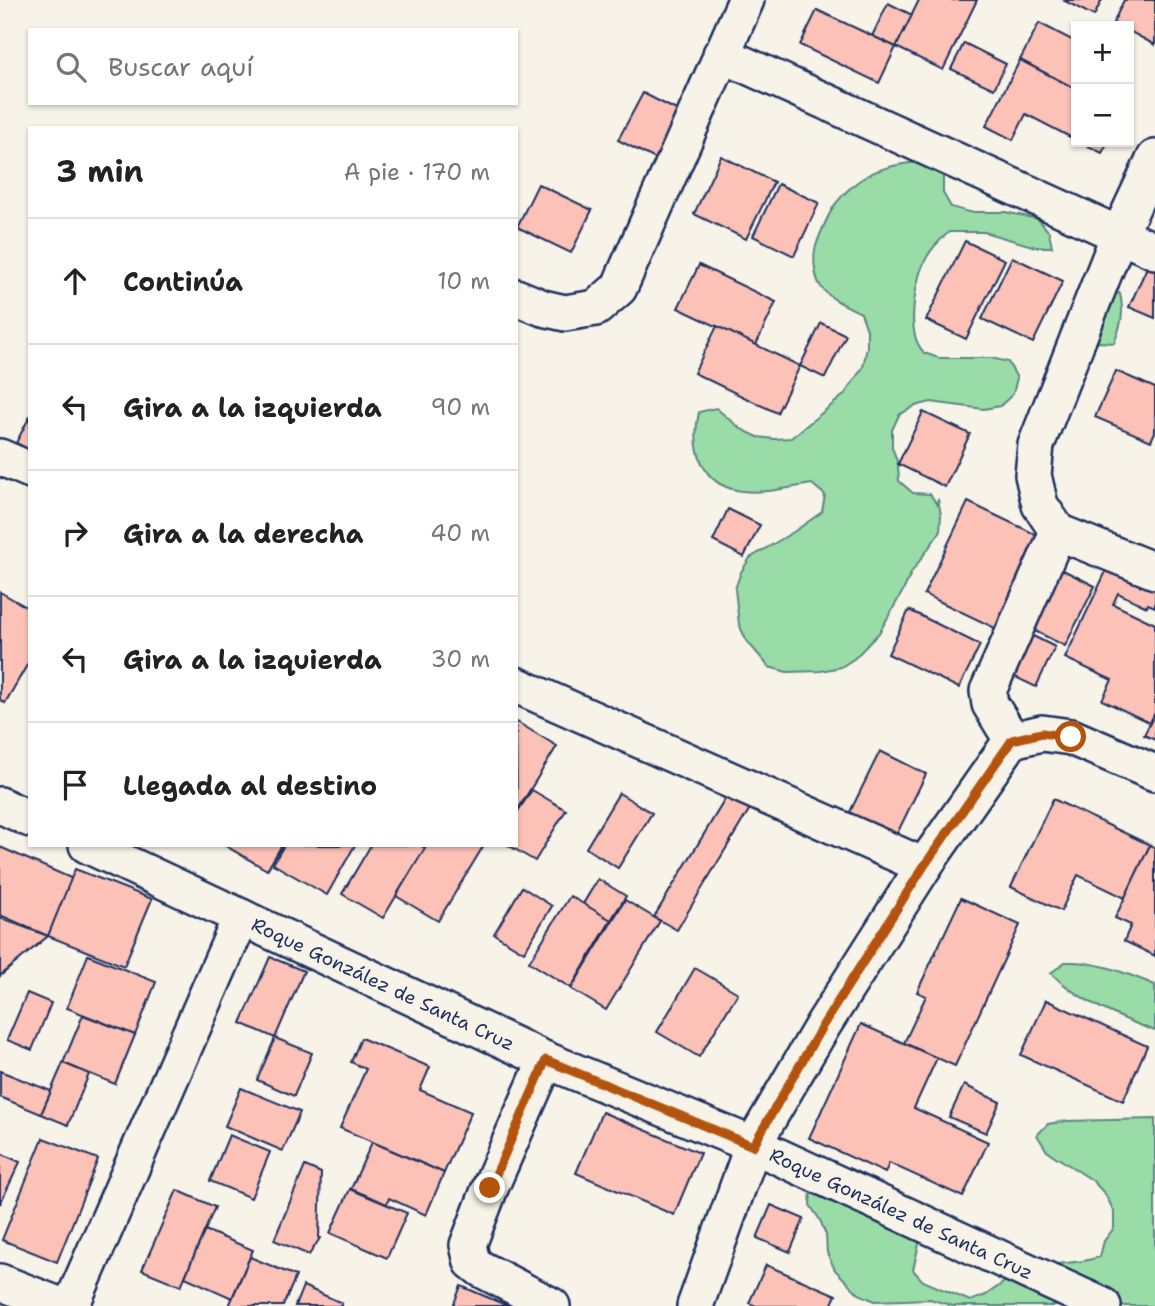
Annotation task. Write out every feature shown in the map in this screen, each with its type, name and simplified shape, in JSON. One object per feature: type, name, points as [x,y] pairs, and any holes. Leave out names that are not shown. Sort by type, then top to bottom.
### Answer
[{"type":"street","points":[[518,298],[565,313],[596,308],[619,288],[746,0]]},
{"type":"street","points":[[721,54],[1155,251]]},
{"type":"street","points":[[1155,158],[1119,235],[1036,445],[1034,475],[1040,505],[1058,532],[1155,571]]},
{"type":"street","points":[[0,457],[28,469]]},
{"type":"street","points":[[1012,740],[990,704],[988,691],[1058,532]]},
{"type":"street","points":[[518,686],[924,866]]},
{"type":"street","points":[[695,1306],[753,1146],[823,1025],[924,866],[1012,740],[1042,733],[1071,737],[1155,774]]},
{"type":"street","points":[[0,805],[28,818]]},
{"type":"street","name":"Roque González de Santa Cruz","points":[[91,847],[546,1060],[753,1146],[1103,1306]]},
{"type":"street","points":[[71,1306],[241,917]]},
{"type":"street","points":[[546,1060],[468,1245],[472,1262],[481,1269],[549,1305]]},
{"type":"street","points":[[13,1293],[61,1306]]},
{"type":"green space","points":[[933,161],[943,175],[943,193],[951,207],[969,212],[1005,212],[1038,219],[1049,232],[1052,247],[1036,247],[984,232],[949,232],[929,253],[917,285],[914,330],[924,353],[939,358],[991,358],[1008,362],[1017,378],[1013,394],[1000,406],[984,409],[931,402],[915,406],[899,415],[892,430],[892,447],[898,464],[899,481],[913,493],[930,494],[937,504],[938,499],[940,532],[911,573],[879,633],[855,658],[841,667],[821,671],[787,672],[769,667],[746,640],[739,624],[735,589],[750,558],[822,512],[825,495],[812,484],[751,492],[728,488],[716,481],[702,463],[698,451],[696,438],[699,412],[716,408],[741,429],[758,437],[791,438],[844,395],[863,367],[867,330],[861,313],[834,299],[821,287],[814,259],[818,239],[834,206],[862,179],[889,167]]},
{"type":"green space","points":[[1120,293],[1122,318],[1114,343],[1098,342],[1096,345],[1090,328],[1103,297]]},
{"type":"green space","points":[[1065,962],[1101,966],[1155,985],[1155,1031],[1100,1007],[1062,983],[1051,973]]},
{"type":"green space","points":[[1155,1119],[1155,1306],[953,1306],[930,1299],[875,1301],[859,1294],[835,1270],[827,1253],[826,1235],[810,1205],[811,1188],[921,1235],[913,1270],[923,1281],[970,1301],[986,1295],[1030,1267],[1100,1257],[1104,1241],[1114,1228],[1114,1211],[1105,1194],[1092,1180],[1047,1151],[1037,1135],[1048,1124],[1066,1121]]},
{"type":"building","points":[[919,0],[977,0],[943,70],[896,47]]},
{"type":"building","points":[[1063,0],[1102,0],[1094,16]]},
{"type":"building","points":[[1124,0],[1155,0],[1155,45],[1134,34],[1134,21],[1114,21]]},
{"type":"building","points":[[888,3],[912,15],[896,47],[872,36]]},
{"type":"building","points":[[817,10],[896,47],[879,83],[800,45]]},
{"type":"building","points":[[1039,23],[1071,39],[1071,86],[1020,60]]},
{"type":"building","points":[[964,43],[1006,64],[994,89],[951,69]]},
{"type":"building","points":[[1020,60],[1071,86],[1071,137],[1026,114],[1013,140],[986,126]]},
{"type":"building","points":[[643,93],[692,118],[667,165],[618,140]]},
{"type":"building","points":[[1090,147],[1105,147],[1102,153]]},
{"type":"building","points":[[721,156],[774,182],[746,239],[694,214]]},
{"type":"building","points":[[538,184],[592,210],[571,253],[518,227]]},
{"type":"building","points":[[778,184],[819,203],[794,256],[753,236]]},
{"type":"building","points":[[965,241],[1005,260],[966,339],[926,320]]},
{"type":"building","points":[[1152,256],[1155,257],[1155,318],[1129,307]]},
{"type":"building","points":[[1012,257],[1063,281],[1033,343],[982,319]]},
{"type":"building","points":[[699,265],[776,302],[756,345],[678,308]]},
{"type":"building","points":[[821,323],[846,335],[825,378],[800,366]]},
{"type":"building","points":[[717,326],[800,366],[777,413],[694,373]]},
{"type":"building","points":[[1116,371],[1155,388],[1155,432],[1151,441],[1095,417]]},
{"type":"building","points":[[923,412],[970,434],[945,487],[898,464]]},
{"type":"building","points":[[28,420],[28,449],[16,443]]},
{"type":"building","points":[[968,502],[1043,538],[999,630],[924,594]]},
{"type":"building","points":[[728,509],[760,525],[744,557],[713,541]]},
{"type":"building","points":[[1055,566],[1095,586],[1065,646],[1025,626]]},
{"type":"building","points":[[1108,567],[1155,590],[1155,607],[1148,604],[1147,607],[1118,593],[1113,604],[1155,624],[1155,713],[1150,723],[1102,700],[1112,680],[1065,658]]},
{"type":"building","points":[[0,592],[28,608],[28,663],[5,703],[0,700]]},
{"type":"building","points":[[909,610],[980,645],[959,688],[888,654]]},
{"type":"building","points":[[1023,631],[1055,647],[1036,687],[1003,671]]},
{"type":"building","points":[[1155,713],[1155,740],[1144,735]]},
{"type":"building","points":[[518,723],[557,746],[518,809]]},
{"type":"building","points":[[880,751],[926,774],[894,840],[847,818]]},
{"type":"building","points":[[532,790],[566,810],[535,861],[511,847],[518,847],[518,811]]},
{"type":"building","points":[[730,791],[752,805],[677,930],[654,917]]},
{"type":"building","points":[[619,793],[652,813],[618,868],[586,848]]},
{"type":"building","points":[[1053,799],[1150,845],[1125,898],[1078,875],[1061,911],[1011,887]]},
{"type":"building","points":[[1150,845],[1155,848],[1155,956],[1124,941],[1131,925],[1115,918]]},
{"type":"building","points":[[0,847],[73,879],[48,936],[0,915]]},
{"type":"building","points":[[227,847],[281,847],[267,870]]},
{"type":"building","points":[[283,847],[354,847],[327,895],[273,864]]},
{"type":"building","points":[[370,847],[425,848],[383,918],[342,894]]},
{"type":"building","points":[[426,847],[483,847],[438,921],[396,896]]},
{"type":"building","points":[[75,869],[152,899],[124,966],[48,936]]},
{"type":"building","points":[[598,879],[626,896],[611,920],[583,904]]},
{"type":"building","points":[[522,887],[552,906],[524,952],[494,934]]},
{"type":"building","points":[[570,896],[611,920],[571,988],[529,962]]},
{"type":"building","points":[[961,898],[1020,925],[955,1066],[904,1043],[926,996],[917,992]]},
{"type":"building","points":[[625,900],[660,921],[606,1010],[571,989]]},
{"type":"building","points":[[0,918],[48,936],[0,976]]},
{"type":"building","points":[[88,955],[156,982],[135,1035],[67,1008]]},
{"type":"building","points":[[270,957],[304,971],[275,1038],[241,1023]]},
{"type":"building","points":[[695,968],[738,993],[699,1057],[657,1032]]},
{"type":"building","points":[[27,993],[51,1003],[32,1050],[7,1040]]},
{"type":"building","points":[[1046,1000],[1147,1046],[1123,1101],[1021,1055]]},
{"type":"building","points":[[83,1015],[135,1035],[115,1084],[63,1063]]},
{"type":"building","points":[[861,1024],[937,1058],[914,1108],[988,1142],[963,1197],[889,1163],[885,1173],[809,1138]]},
{"type":"building","points":[[275,1038],[312,1053],[294,1096],[257,1080]]},
{"type":"building","points":[[361,1038],[430,1067],[420,1090],[471,1112],[444,1173],[340,1128],[366,1069],[351,1062]]},
{"type":"building","points":[[63,1063],[89,1074],[68,1125],[41,1114]]},
{"type":"building","points":[[0,1071],[51,1091],[41,1114],[0,1097]]},
{"type":"building","points":[[964,1085],[1000,1102],[986,1133],[949,1117]]},
{"type":"building","points":[[241,1088],[300,1112],[283,1151],[225,1126]]},
{"type":"building","points":[[602,1112],[700,1153],[674,1215],[576,1173]]},
{"type":"building","points":[[229,1135],[270,1152],[251,1198],[210,1181]]},
{"type":"building","points":[[43,1138],[98,1159],[57,1262],[2,1240]]},
{"type":"building","points":[[372,1142],[444,1173],[426,1215],[389,1198],[387,1204],[351,1189]]},
{"type":"building","points":[[0,1153],[20,1162],[0,1204]]},
{"type":"building","points":[[305,1166],[321,1173],[320,1238],[309,1255],[274,1240]]},
{"type":"building","points":[[350,1189],[407,1213],[387,1258],[330,1233]]},
{"type":"building","points":[[177,1190],[215,1207],[181,1286],[142,1270]]},
{"type":"building","points":[[771,1205],[804,1219],[790,1252],[757,1238]]},
{"type":"building","points":[[205,1230],[253,1250],[232,1298],[185,1277]]},
{"type":"building","points":[[250,1257],[296,1276],[283,1306],[229,1306]]},
{"type":"building","points":[[766,1265],[836,1295],[831,1306],[756,1306],[749,1303]]},
{"type":"building","points":[[303,1286],[342,1303],[341,1306],[295,1306]]},
{"type":"building","points":[[461,1286],[508,1306],[453,1306]]},
{"type":"route","points":[[490,1188],[546,1060],[753,1146],[823,1025],[924,866],[1012,740],[1042,733],[1071,737]]}]
